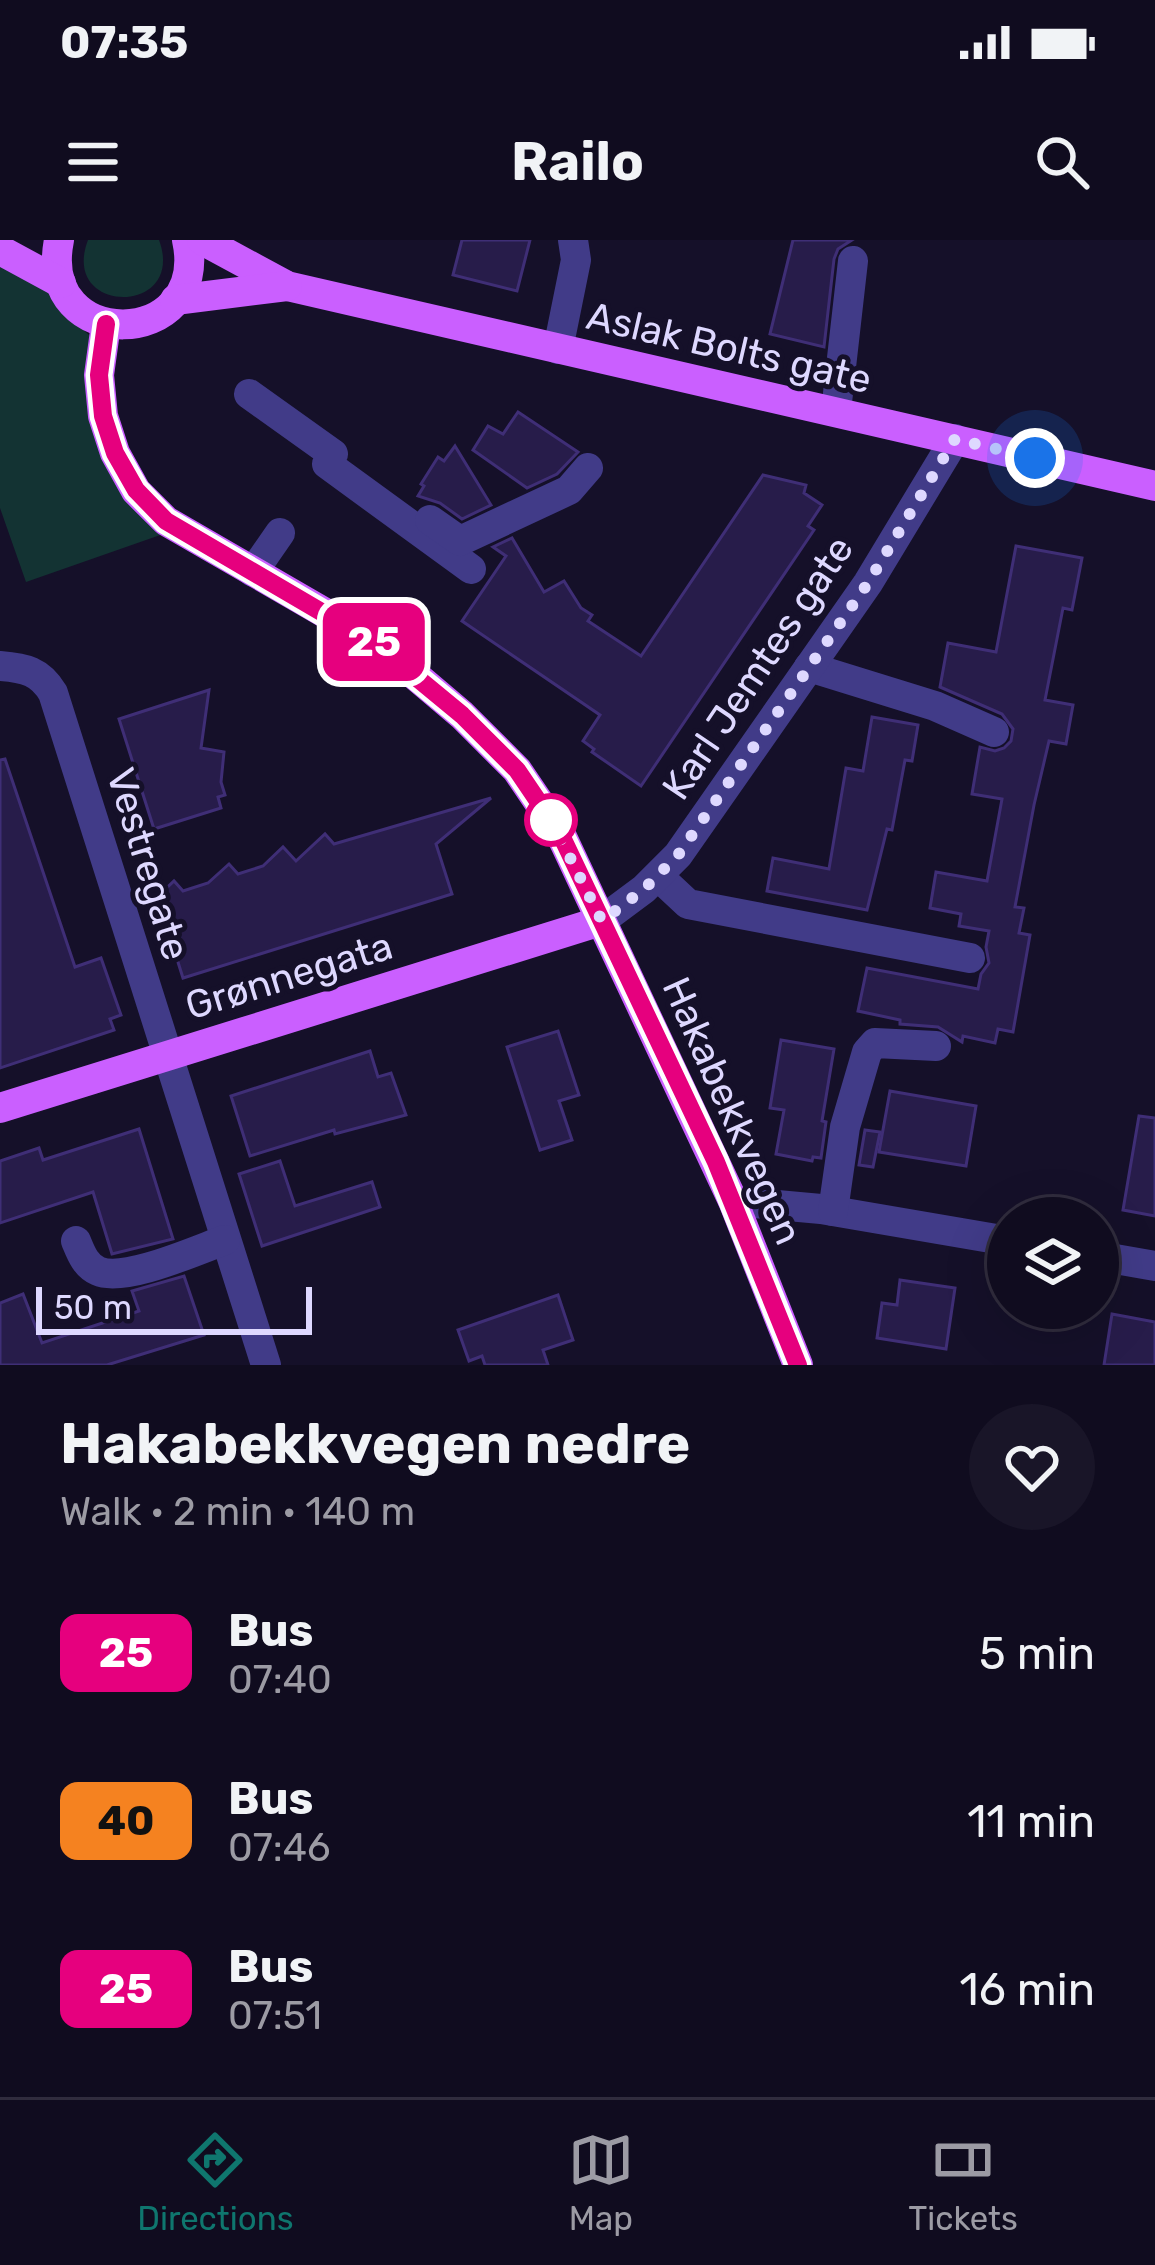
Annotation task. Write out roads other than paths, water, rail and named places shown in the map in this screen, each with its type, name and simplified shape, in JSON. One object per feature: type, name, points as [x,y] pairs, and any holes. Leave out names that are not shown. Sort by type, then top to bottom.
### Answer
[{"type":"main road","points":[[59,240],[56,267],[61,284],[78,309],[106,324]]},
{"type":"main road","points":[[176,300],[187,278],[187,240]]},
{"type":"main road","name":"Aslak Bolts gate","points":[[202,240],[286,286],[1155,486]]},
{"type":"main road","points":[[0,250],[61,284]]},
{"type":"main road","name":"Aslak Bolts gate","points":[[106,324],[144,322],[176,300],[286,286]]},
{"type":"main road","name":"Hakabekkvegen","points":[[106,324],[99,375],[103,416],[115,453],[136,490],[166,521],[376,644],[517,770],[561,835],[733,1201],[798,1365]]},
{"type":"main road","name":"Grønnegata","points":[[0,1108],[602,921]]},
{"type":"street","points":[[558,349],[576,260],[573,240]]},
{"type":"street","points":[[836,411],[853,261]]},
{"type":"street","points":[[249,394],[333,454],[327,464],[471,568]]},
{"type":"street","name":"Karl Jemtes gate","points":[[602,921],[678,855],[868,583],[955,439]]},
{"type":"street","points":[[387,505],[405,502],[460,541],[569,490],[588,468]]},
{"type":"street","points":[[253,572],[280,532]]},
{"type":"street","name":"Vestregate","points":[[15,668],[44,679],[53,693],[266,1365]]},
{"type":"street","points":[[809,668],[935,706],[994,732]]},
{"type":"street","points":[[658,876],[688,904],[970,958]]},
{"type":"street","points":[[833,1210],[845,1127],[867,1052],[875,1043],[936,1046]]},
{"type":"street","points":[[733,1201],[833,1210],[987,1236]]},
{"type":"street","points":[[76,1241],[85,1262],[107,1274],[225,1240]]},
{"type":"street","points":[[1119,1260],[1155,1266]]}]
